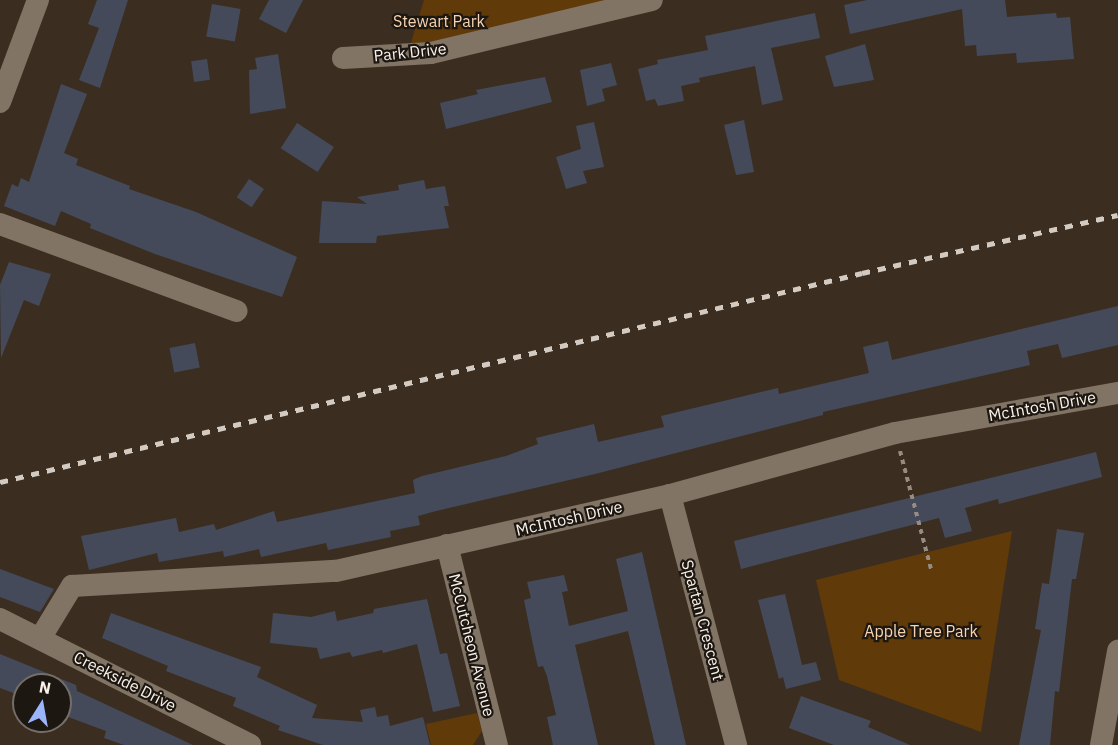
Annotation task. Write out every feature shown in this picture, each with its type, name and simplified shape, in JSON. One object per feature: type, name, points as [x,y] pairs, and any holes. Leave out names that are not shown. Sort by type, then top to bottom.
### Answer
[{"type":"street","points":[[0,102],[38,0]]},
{"type":"street","name":"Park Drive","points":[[343,58],[431,53],[652,0]]},
{"type":"street","points":[[0,224],[236,311]]},
{"type":"street","name":"McIntosh Drive","points":[[41,637],[72,586],[336,571],[670,495],[895,433],[1118,393]]},
{"type":"street","name":"Spartan Crescent","points":[[670,495],[736,745]]},
{"type":"street","name":"McCutcheon Avenue","points":[[447,545],[497,745]]},
{"type":"street","name":"Creekside Drive","points":[[0,619],[41,637],[250,745]]},
{"type":"street","points":[[1101,745],[1118,651]]},
{"type":"path","points":[[895,433],[931,569]]},
{"type":"green space","name":"Stewart Park","points":[[424,0],[609,0],[409,49]]},
{"type":"green space","name":"Apple Tree Park","points":[[1012,531],[981,732],[839,680],[816,580]]},
{"type":"green space","points":[[477,713],[482,731],[473,745],[431,745],[426,724]]},
{"type":"building","points":[[97,0],[128,0],[100,88],[79,80],[99,28],[88,24]]},
{"type":"building","points":[[269,0],[303,0],[286,33],[259,19]]},
{"type":"building","points":[[867,0],[1005,0],[1007,17],[1056,13],[1057,18],[1070,17],[1074,59],[1017,63],[1016,53],[977,56],[976,45],[965,46],[962,9],[850,34],[844,5]]},
{"type":"building","points":[[212,4],[241,9],[235,42],[206,36]]},
{"type":"building","points":[[815,13],[820,38],[771,48],[783,100],[762,105],[755,66],[699,78],[700,82],[681,86],[684,101],[658,106],[655,99],[646,101],[638,69],[658,64],[657,60],[708,50],[705,36]]},
{"type":"building","points":[[865,44],[874,80],[834,87],[825,56]]},
{"type":"building","points":[[278,54],[286,108],[250,114],[249,70],[257,69],[255,58]]},
{"type":"building","points":[[207,59],[210,80],[194,82],[191,61]]},
{"type":"building","points":[[611,63],[617,85],[602,89],[605,101],[587,106],[580,70]]},
{"type":"building","points":[[545,77],[552,102],[446,129],[440,103],[478,94],[476,90]]},
{"type":"building","points":[[61,84],[87,94],[64,153],[78,159],[76,165],[130,186],[129,189],[196,212],[297,257],[282,297],[155,254],[90,228],[91,224],[61,211],[55,226],[4,206],[12,184],[18,187],[21,178],[29,182]]},
{"type":"building","points":[[744,120],[754,172],[736,175],[724,125]]},
{"type":"building","points":[[594,122],[604,167],[583,171],[587,183],[566,189],[556,157],[581,149],[576,126]]},
{"type":"building","points":[[297,123],[334,147],[318,172],[281,148]]},
{"type":"building","points":[[249,179],[264,189],[252,207],[237,197]]},
{"type":"building","points":[[424,180],[426,189],[445,186],[449,206],[444,206],[449,228],[377,236],[376,243],[319,243],[322,201],[367,204],[357,197],[399,190],[398,185]]},
{"type":"building","points":[[9,262],[51,274],[39,306],[24,300],[1,358],[0,285]]},
{"type":"building","points":[[1118,306],[1118,345],[1062,358],[1058,344],[1027,351],[1030,365],[823,412],[823,415],[595,474],[436,511],[418,516],[420,525],[390,531],[391,537],[328,550],[326,543],[261,557],[259,549],[224,557],[223,551],[159,562],[157,553],[89,570],[81,536],[176,518],[179,532],[214,524],[216,530],[274,511],[277,522],[415,493],[413,480],[506,456],[538,444],[536,438],[594,424],[598,442],[664,427],[661,416],[778,388],[779,394],[869,373],[863,347],[888,341],[892,360]]},
{"type":"building","points":[[195,343],[200,368],[174,373],[169,348]]},
{"type":"building","points":[[1096,452],[1102,477],[999,504],[998,499],[965,508],[972,531],[945,538],[939,518],[741,569],[734,541]]},
{"type":"building","points":[[1057,529],[1084,533],[1076,579],[1072,579],[1059,692],[1055,691],[1050,745],[1019,745],[1041,630],[1035,629],[1042,583],[1049,584]]},
{"type":"building","points":[[642,552],[686,745],[655,745],[628,631],[575,645],[598,745],[553,745],[547,717],[556,715],[547,676],[543,666],[538,667],[533,645],[524,600],[531,598],[527,582],[564,575],[568,591],[562,592],[569,626],[628,611],[616,559]]},
{"type":"building","points":[[0,569],[54,589],[40,612],[0,597]]},
{"type":"building","points":[[785,594],[802,665],[816,662],[821,680],[786,689],[783,677],[779,679],[758,600]]},
{"type":"building","points":[[427,599],[440,654],[447,653],[460,706],[433,712],[417,644],[383,653],[382,650],[352,657],[350,652],[320,659],[317,648],[270,643],[273,613],[311,617],[335,611],[337,621],[373,613],[374,609]]},
{"type":"building","points":[[111,613],[261,667],[257,677],[317,705],[312,718],[363,722],[360,710],[375,707],[377,717],[388,715],[390,726],[423,717],[430,745],[323,745],[278,730],[280,726],[233,706],[236,698],[166,671],[168,666],[102,638]]},
{"type":"building","points":[[0,654],[47,673],[12,673],[12,692],[0,688]]},
{"type":"building","points":[[72,683],[76,685],[77,691],[193,745],[124,745],[104,738],[106,731],[72,718]]},
{"type":"building","points":[[801,696],[871,721],[868,727],[910,745],[834,745],[789,728]]},
{"type":"railway","points":[[0,482],[862,273],[1118,215]]}]
